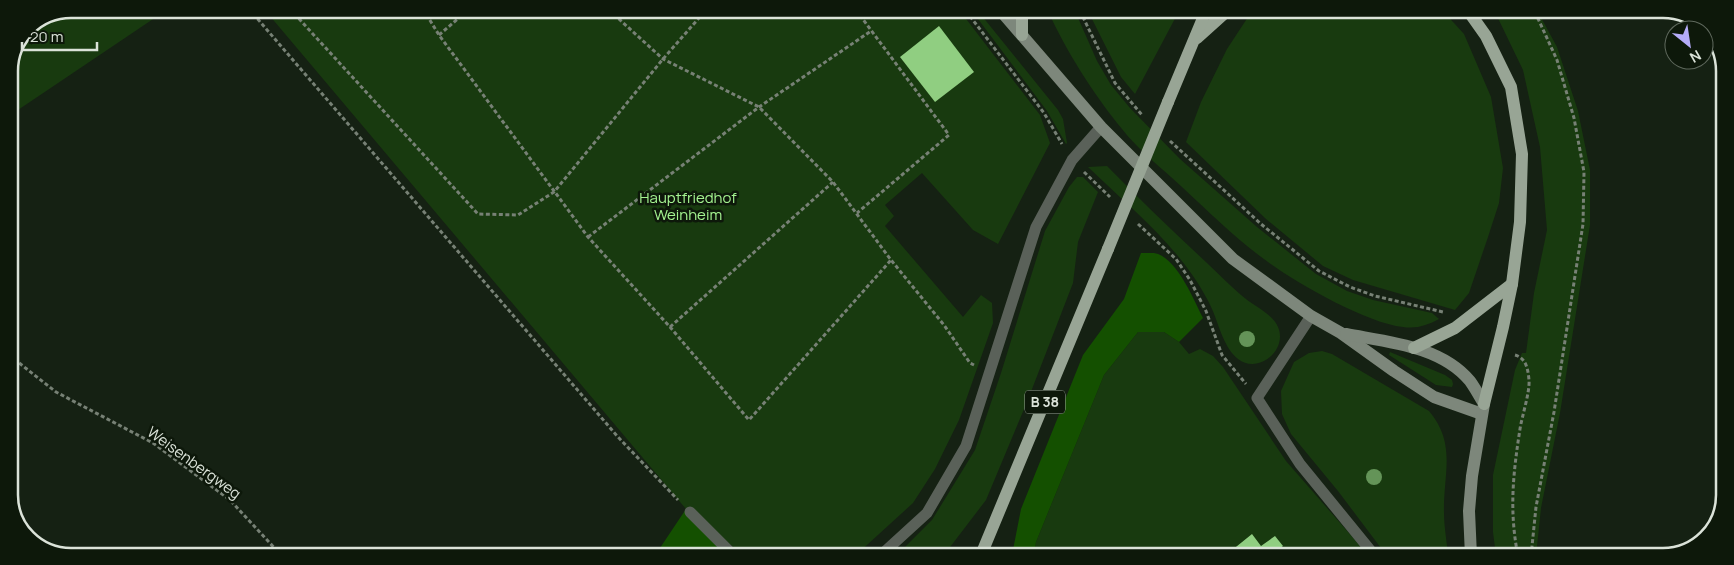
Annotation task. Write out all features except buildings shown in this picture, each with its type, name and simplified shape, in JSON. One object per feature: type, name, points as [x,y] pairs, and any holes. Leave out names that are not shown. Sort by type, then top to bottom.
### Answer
[{"type":"main road","points":[[1007,18],[1101,127],[1233,259],[1311,316],[1341,333],[1434,397],[1483,409]]},
{"type":"main road","points":[[1022,18],[1022,35]]},
{"type":"main road","name":"B 38","points":[[984,548],[1203,18]]},
{"type":"main road","points":[[1193,41],[1219,18]]},
{"type":"main road","points":[[1471,548],[1469,511],[1472,476],[1483,409],[1512,284],[1520,222],[1522,154],[1511,88],[1486,36],[1473,18]]},
{"type":"main road","points":[[1414,348],[1455,328],[1512,284]]},
{"type":"main road","points":[[1341,333],[1414,348],[1440,358],[1454,366],[1470,381],[1483,409]]},
{"type":"lane","points":[[889,548],[927,513],[966,446],[1036,227],[1072,160],[1101,127]]},
{"type":"lane","points":[[1311,316],[1257,398],[1300,464],[1368,548]]},
{"type":"lane","points":[[690,512],[726,548]]},
{"type":"path","points":[[257,18],[618,437],[690,512]]},
{"type":"path","points":[[298,18],[478,214],[518,215],[554,192],[699,18]]},
{"type":"path","points":[[428,18],[588,237],[670,327],[749,420],[891,260]]},
{"type":"path","points":[[439,35],[459,18]]},
{"type":"path","points":[[618,18],[663,59],[759,107],[833,182],[891,260],[944,326],[970,363],[989,372]]},
{"type":"path","points":[[857,213],[949,135],[862,18]]},
{"type":"path","points":[[1084,18],[1116,83],[1147,120]]},
{"type":"path","points":[[1532,548],[1536,507],[1554,412],[1584,224],[1584,172],[1574,118],[1557,60],[1538,18]]},
{"type":"path","points":[[588,237],[759,107],[871,31]]},
{"type":"path","points":[[1169,140],[1261,224],[1319,271],[1350,287],[1375,296],[1443,312],[1455,328]]},
{"type":"path","points":[[670,327],[833,182]]},
{"type":"path","points":[[1498,350],[1518,356],[1525,362],[1529,381],[1513,474],[1513,530],[1516,548]]},
{"type":"path","name":"Weisenbergweg","points":[[18,362],[56,392],[153,443],[230,500],[274,548]]},
{"type":"green space","points":[[70,18],[155,18],[18,110],[19,60],[26,41],[41,26],[60,19]]},
{"type":"green space","name":"Hauptfriedhof Weinheim","points":[[272,18],[965,18],[1040,115],[1050,143],[998,244],[973,230],[922,173],[885,205],[894,216],[885,226],[963,317],[981,295],[992,303],[993,323],[959,420],[935,469],[913,503],[864,548],[735,548],[686,509]]},
{"type":"green space","points":[[977,18],[984,18],[1058,110],[1063,119],[1066,144],[1047,111]]},
{"type":"green space","points":[[1051,18],[1078,18],[1097,61],[1111,85],[1130,108],[1180,159],[1257,227],[1316,274],[1347,291],[1373,300],[1432,313],[1439,319],[1422,326],[1403,327],[1371,318],[1314,291],[1257,254],[1128,137],[1101,102],[1063,42]]},
{"type":"green space","points":[[1092,18],[1175,18],[1135,94],[1121,77]]},
{"type":"green space","points":[[1247,18],[1449,18],[1464,34],[1491,97],[1503,168],[1499,203],[1488,237],[1469,293],[1455,310],[1353,280],[1323,266],[1266,219],[1186,142],[1201,102],[1227,49]]},
{"type":"green space","points":[[1498,18],[1541,18],[1557,47],[1578,111],[1590,170],[1590,225],[1560,413],[1541,508],[1537,548],[1495,548],[1493,532],[1493,475],[1515,370],[1522,353],[1526,353],[1534,293],[1547,230],[1540,147],[1523,70]]},
{"type":"green space","points":[[1107,166],[1232,287],[1267,313],[1275,322],[1280,336],[1279,344],[1269,358],[1254,364],[1246,363],[1233,354],[1225,343],[1206,296],[1182,261],[1157,233],[1088,167]]},
{"type":"green space","points":[[1077,177],[1083,177],[1098,192],[1078,242],[1073,283],[1027,402],[986,500],[949,548],[904,548],[932,520],[975,450],[1045,231],[1069,187]]},
{"type":"green space","points":[[1141,253],[1154,253],[1162,256],[1177,270],[1203,318],[1179,342],[1164,332],[1138,332],[1104,375],[1035,548],[1013,548],[1021,509],[1083,355],[1124,299]]},
{"type":"green space","points":[[1138,332],[1164,332],[1179,342],[1189,354],[1200,349],[1213,356],[1223,367],[1286,461],[1362,548],[1035,548],[1104,375]]},
{"type":"green space","points":[[1322,351],[1332,354],[1429,411],[1438,423],[1446,447],[1447,460],[1444,524],[1447,548],[1381,548],[1338,491],[1291,434],[1282,414],[1281,391],[1294,362],[1309,353]]},
{"type":"green space","points":[[1390,352],[1445,375],[1452,380],[1452,387],[1436,385],[1389,355]]},
{"type":"green space","points":[[686,509],[722,548],[660,548]]}]
